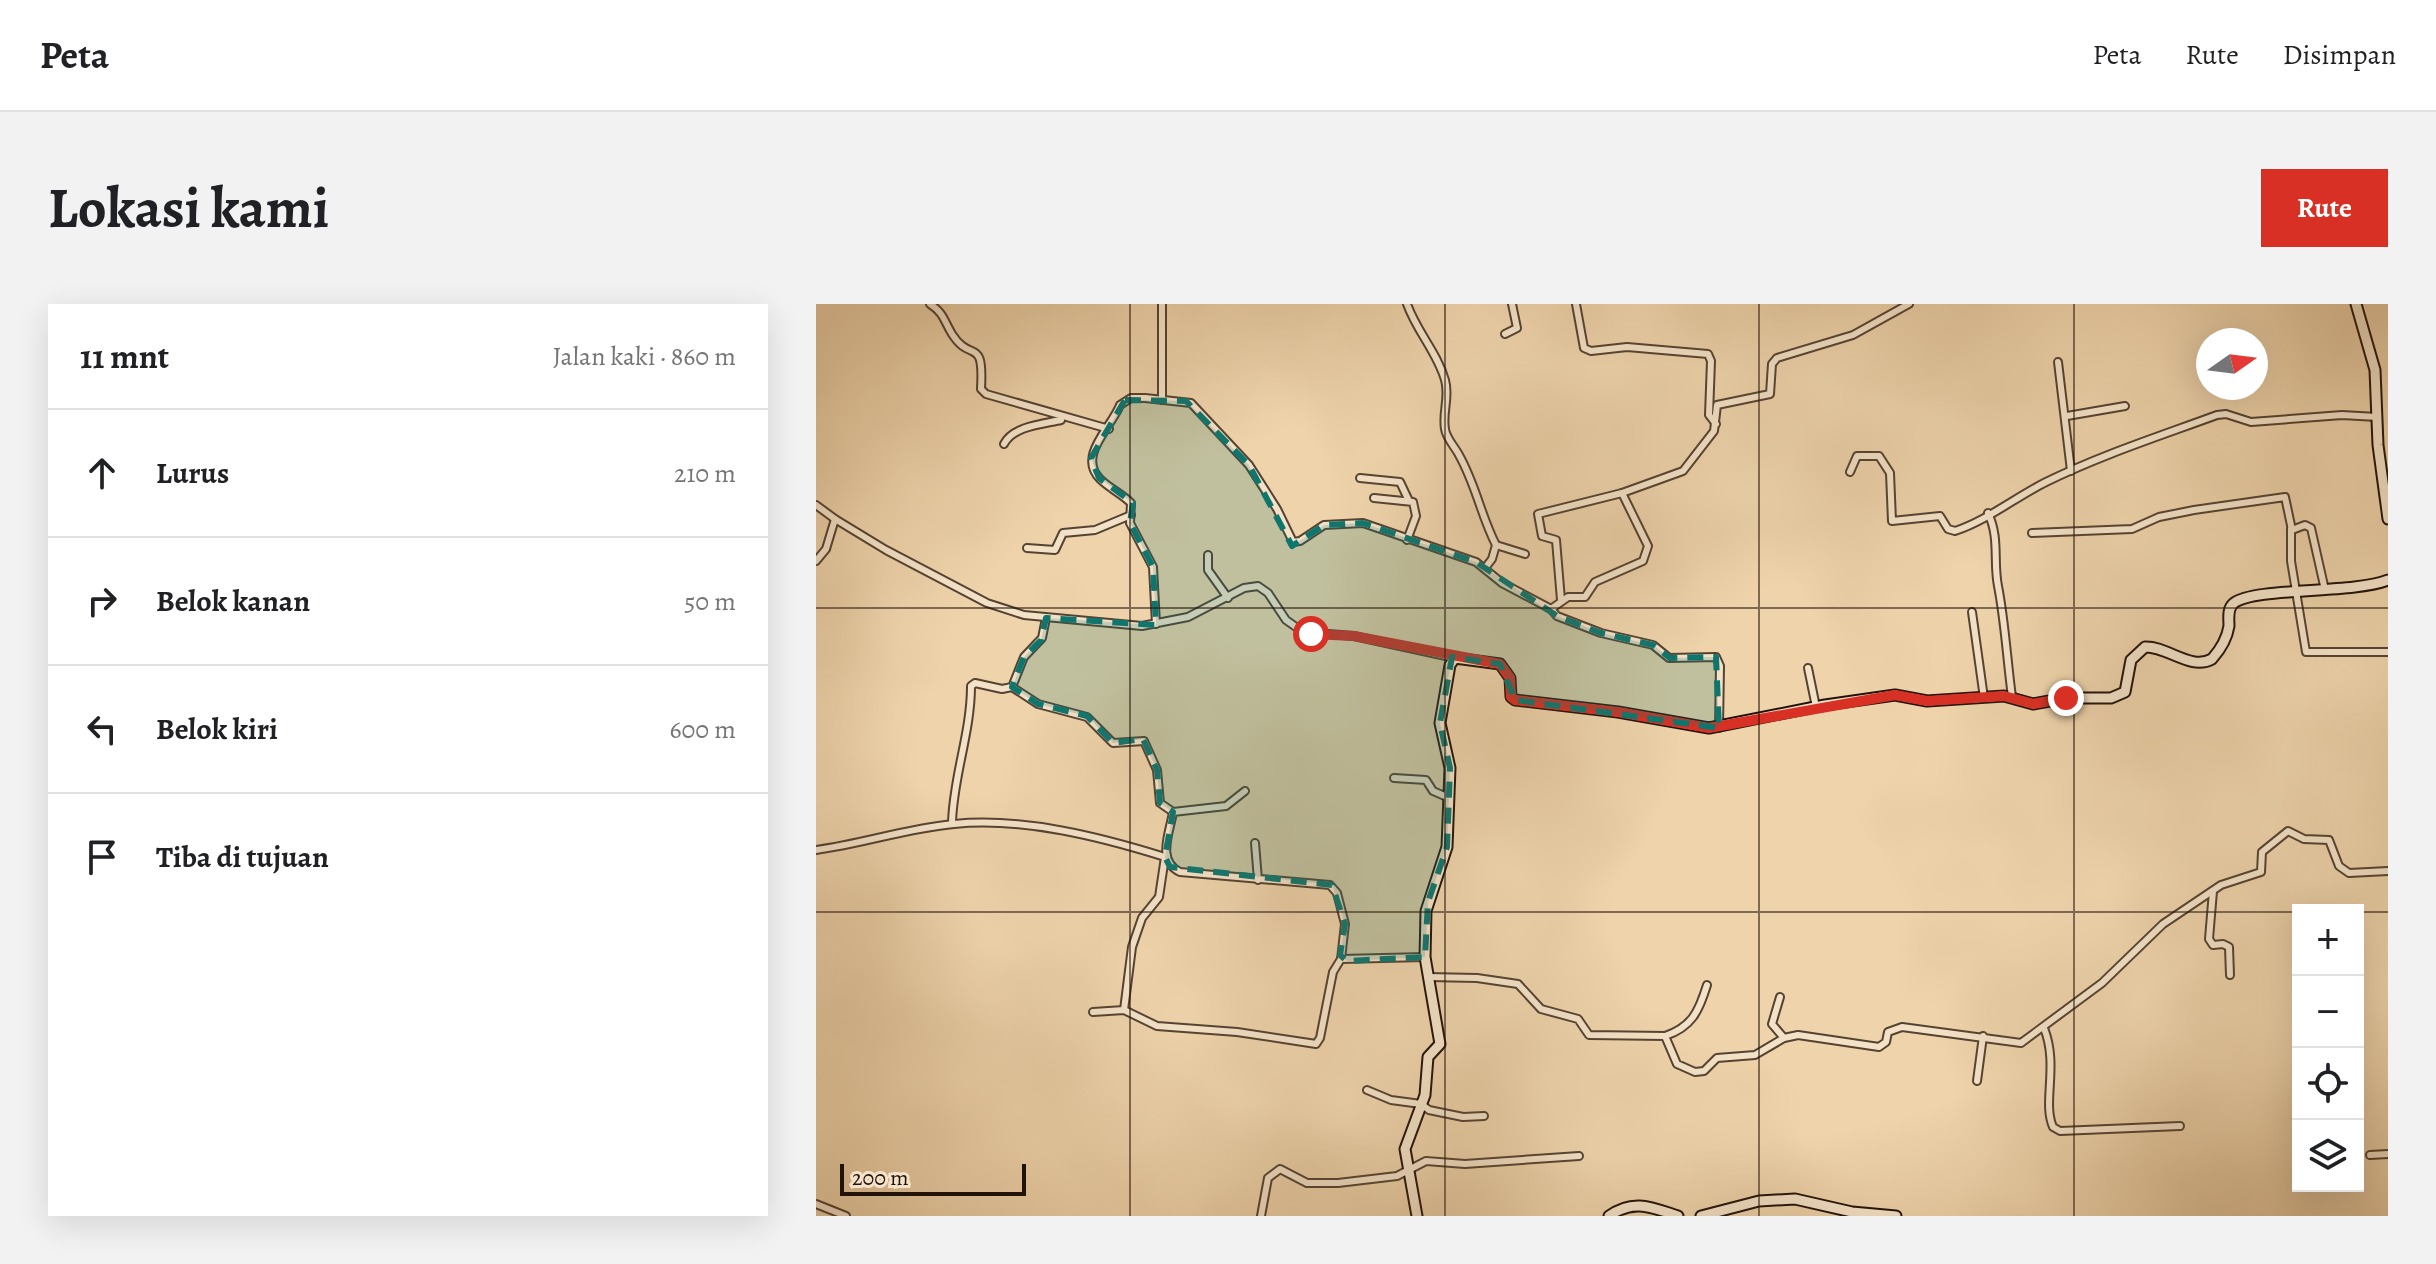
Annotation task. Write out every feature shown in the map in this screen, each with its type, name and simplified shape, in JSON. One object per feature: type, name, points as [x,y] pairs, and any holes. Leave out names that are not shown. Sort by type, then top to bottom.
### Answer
[{"type":"street","points":[[930,304],[942,312],[957,340],[978,354],[984,373],[982,392],[1065,419],[1094,423],[1109,429]]},
{"type":"street","points":[[1162,304],[1162,400]]},
{"type":"street","points":[[1407,304],[1420,336],[1433,350],[1443,373],[1448,398],[1445,430],[1469,473],[1481,516],[1496,545],[1492,559],[1485,568]]},
{"type":"street","points":[[1505,334],[1517,328],[1512,304]]},
{"type":"street","points":[[1576,304],[1579,331],[1586,349],[1627,347],[1708,354],[1711,361],[1709,415],[1716,424]]},
{"type":"street","points":[[1561,600],[1556,540],[1542,536],[1538,514],[1622,493],[1683,471],[1699,455],[1716,424],[1720,403],[1770,394],[1772,364],[1777,358],[1853,335],[1909,304]]},
{"type":"street","points":[[2356,304],[2371,347],[2388,519]]},
{"type":"street","points":[[2058,362],[2058,381],[2067,416],[2071,471]]},
{"type":"street","points":[[2377,399],[2388,399]]},
{"type":"street","points":[[1156,624],[1153,567],[1132,528],[1131,503],[1099,478],[1091,466],[1092,452],[1125,400],[1191,403],[1236,450],[1263,485],[1293,542],[1300,541],[1321,526],[1342,522],[1363,523],[1485,568],[1502,583],[1551,609],[1557,616],[1601,633],[1653,645],[1669,658],[1716,657],[1720,666],[1719,728]]},
{"type":"street","points":[[2067,416],[2125,406]]},
{"type":"street","points":[[1850,472],[1857,456],[1879,456],[1886,462],[1890,473],[1891,517],[1894,522],[1940,516],[1948,529],[1955,531],[2071,471],[2150,437],[2217,415],[2226,414],[2251,422],[2342,415],[2377,417]]},
{"type":"street","points":[[1004,444],[1011,434],[1065,419]]},
{"type":"street","points":[[1360,478],[1400,482],[1416,511],[1407,540]]},
{"type":"street","points":[[1551,609],[1561,600],[1585,597],[1595,582],[1629,570],[1647,555],[1643,534],[1622,493]]},
{"type":"street","points":[[2032,533],[2132,529],[2159,517],[2224,508],[2235,502],[2284,497],[2291,529],[2289,537],[2295,594],[2306,652],[2388,652]]},
{"type":"street","points":[[1374,498],[1409,501]]},
{"type":"street","points":[[816,505],[886,550],[1010,612],[1128,626],[1156,624],[1188,617],[1244,588],[1258,586],[1268,593],[1286,620],[1303,632],[1354,636],[1455,658],[1500,664],[1510,678],[1511,697],[1515,700],[1719,728],[1816,707],[1895,695],[1927,701],[2012,697],[2033,704],[2066,698],[2119,696],[2125,692],[2131,660],[2138,650],[2156,647],[2203,664],[2212,659],[2225,639],[2232,604],[2247,598],[2367,587],[2388,580]]},
{"type":"street","points":[[1988,513],[1995,531],[1997,583],[2004,605],[2012,697]]},
{"type":"street","points":[[1027,548],[1053,551],[1063,533],[1095,530],[1131,515]]},
{"type":"street","points":[[816,561],[826,549],[835,519]]},
{"type":"street","points":[[2291,529],[2311,528],[2325,590]]},
{"type":"street","points":[[1496,545],[1525,554]]},
{"type":"street","points":[[1208,555],[1208,570],[1228,598]]},
{"type":"street","points":[[1972,612],[1984,698]]},
{"type":"street","points":[[1012,687],[1024,657],[1042,638],[1046,618]]},
{"type":"street","points":[[1417,1216],[1405,1149],[1427,1084],[1428,1057],[1441,1040],[1425,957],[1428,902],[1447,847],[1450,768],[1440,723],[1450,665],[1455,658]]},
{"type":"street","points":[[1808,668],[1816,707]]},
{"type":"street","points":[[952,823],[952,801],[972,706],[971,686],[975,683],[1002,689],[1012,687],[1038,704],[1087,717],[1113,743],[1144,741],[1157,770],[1160,803],[1173,812],[1226,806],[1245,791]]},
{"type":"street","points":[[1394,778],[1425,780],[1434,793],[1447,797]]},
{"type":"street","points":[[1124,1010],[1132,947],[1142,918],[1159,897],[1173,812]]},
{"type":"street","points":[[816,850],[952,823],[1061,829],[1165,857],[1170,867],[1180,872],[1321,883],[1334,889],[1346,931],[1316,1044],[1237,1032],[1157,1026],[1124,1010],[1093,1012]]},
{"type":"street","points":[[1665,1036],[1677,1064],[1699,1072],[1717,1058],[1755,1055],[1784,1038],[1813,1036],[1879,1047],[1886,1042],[1888,1032],[1897,1027],[2021,1043],[2102,983],[2163,924],[2213,891],[2261,872],[2262,852],[2290,831],[2304,839],[2329,840],[2339,866],[2349,873],[2388,871]]},
{"type":"street","points":[[1255,843],[1258,880]]},
{"type":"street","points":[[2213,891],[2209,939],[2213,945],[2229,947],[2230,975]]},
{"type":"street","points":[[1341,959],[1425,957]]},
{"type":"street","points":[[1428,977],[1477,978],[1518,984],[1541,1009],[1578,1019],[1589,1035],[1665,1036],[1686,1028],[1701,1007],[1707,985]]},
{"type":"street","points":[[1780,997],[1772,1024],[1784,1038]]},
{"type":"street","points":[[2044,1028],[2053,1058],[2050,1116],[2053,1127],[2069,1131],[2180,1126]]},
{"type":"street","points":[[1977,1081],[1983,1036]]},
{"type":"street","points":[[1367,1090],[1391,1100],[1421,1104],[1427,1109],[1463,1117],[1484,1116]]},
{"type":"street","points":[[2370,1155],[2388,1154]]},
{"type":"street","points":[[1261,1216],[1268,1178],[1276,1170],[1288,1171],[1302,1181],[1318,1184],[1359,1181],[1409,1171],[1426,1161],[1465,1164],[1579,1156]]},
{"type":"street","points":[[1701,1216],[1732,1213],[1759,1201],[1795,1199],[1843,1210],[1896,1216]]},
{"type":"street","points":[[816,1204],[846,1216]]},
{"type":"street","points":[[1609,1216],[1624,1208],[1643,1205],[1678,1216]]},
{"type":"highlighted area","points":[[1125,400],[1186,401],[1249,465],[1292,546],[1324,525],[1363,523],[1476,562],[1557,616],[1601,633],[1653,645],[1670,658],[1716,657],[1719,728],[1515,700],[1500,664],[1452,657],[1440,723],[1450,768],[1447,847],[1428,902],[1425,957],[1347,961],[1340,955],[1345,924],[1332,885],[1170,867],[1165,857],[1173,812],[1160,803],[1157,770],[1143,739],[1113,743],[1087,716],[1038,704],[1012,687],[1024,657],[1041,640],[1046,618],[1156,625],[1153,567],[1130,523],[1133,503],[1099,478],[1091,458]]},
{"type":"route","points":[[1311,634],[1354,636],[1455,658],[1500,664],[1510,678],[1511,697],[1515,700],[1618,712],[1709,728],[1895,695],[1927,701],[2004,696],[2026,704],[2066,698]]}]
